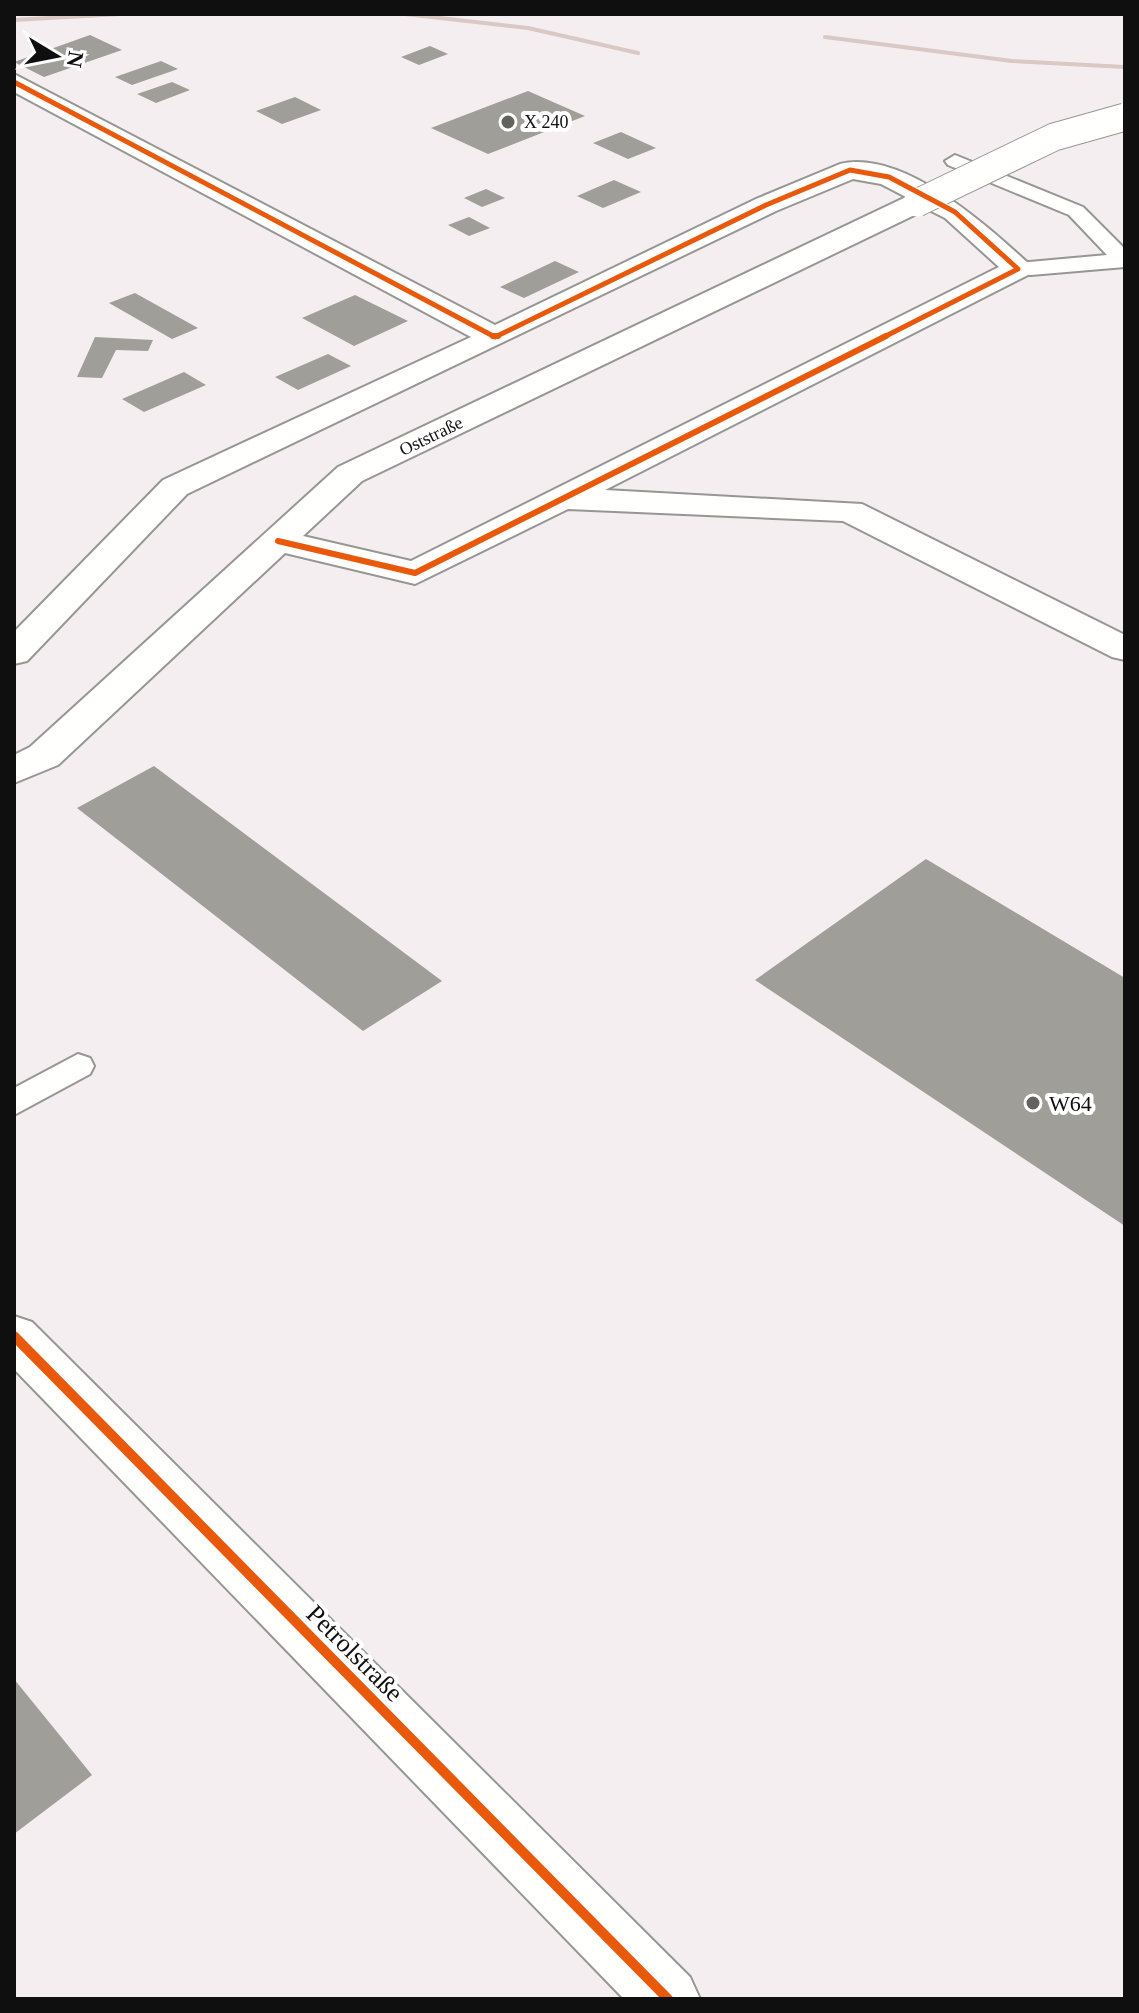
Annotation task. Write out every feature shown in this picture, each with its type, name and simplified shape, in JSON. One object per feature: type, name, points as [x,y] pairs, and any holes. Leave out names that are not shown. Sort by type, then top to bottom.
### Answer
[{"type":"street","points":[[14,82],[495,337]]},
{"type":"street","name":"Oststraße","points":[[14,771],[44,756],[350,474],[1054,137],[1125,117]]},
{"type":"street","points":[[14,653],[175,487],[495,337],[766,205],[850,170],[889,177],[955,212],[1018,269],[415,573],[278,541]]},
{"type":"street","points":[[563,499],[850,511],[1125,649]]},
{"type":"street","name":"Petrolstraße","points":[[14,1336],[668,1999]]},
{"type":"lane","points":[[955,161],[1076,211],[1125,261]]},
{"type":"lane","points":[[1018,269],[1037,270],[1091,260],[1125,261]]},
{"type":"lane","points":[[14,1103],[78,1066]]},
{"type":"shaded area","points":[[14,14],[1125,14],[1125,1999],[14,1999]]},
{"type":"building","points":[[90,35],[122,50],[44,77],[14,62]]},
{"type":"building","points":[[430,46],[448,54],[419,65],[401,57]]},
{"type":"building","points":[[161,61],[178,69],[132,85],[115,77]]},
{"type":"building","points":[[172,82],[190,90],[156,103],[137,94]]},
{"type":"building","name":"X 240","points":[[528,91],[585,116],[488,154],[431,128]]},
{"type":"building","points":[[295,97],[321,110],[282,124],[256,111]]},
{"type":"building","points":[[621,132],[656,148],[628,159],[593,143]]},
{"type":"building","points":[[614,180],[641,192],[603,208],[577,196]]},
{"type":"building","points":[[486,189],[505,198],[482,207],[464,198]]},
{"type":"building","points":[[469,217],[490,228],[469,236],[448,225]]},
{"type":"building","points":[[555,261],[579,272],[524,298],[500,287]]},
{"type":"building","points":[[135,293],[198,328],[172,339],[109,303]]},
{"type":"building","points":[[355,295],[408,321],[354,346],[302,318]]},
{"type":"building","points":[[95,337],[153,340],[148,351],[116,350],[102,378],[77,377]]},
{"type":"building","points":[[328,354],[351,366],[298,390],[275,377]]},
{"type":"building","points":[[184,372],[206,385],[144,412],[122,399]]},
{"type":"building","points":[[154,766],[442,981],[363,1031],[77,808]]},
{"type":"building","name":"W64","points":[[926,859],[1125,978],[1125,1226],[755,980]]},
{"type":"building","points":[[14,1679],[92,1775],[14,1834]]},
{"type":"railway","points":[[14,20],[121,14]]},
{"type":"railway","points":[[405,14],[528,28],[638,53]]},
{"type":"railway","points":[[825,37],[1012,61],[1125,67]]},
{"type":"cycle path","points":[[14,82],[495,337],[766,205],[850,170],[889,177],[955,212],[1018,269],[415,573],[278,541]]},
{"type":"cycle path","points":[[14,1336],[668,1999]]},
{"type":"place","name":"X 240","points":[[508,122]]},
{"type":"place","name":"W64","points":[[1033,1103]]}]
